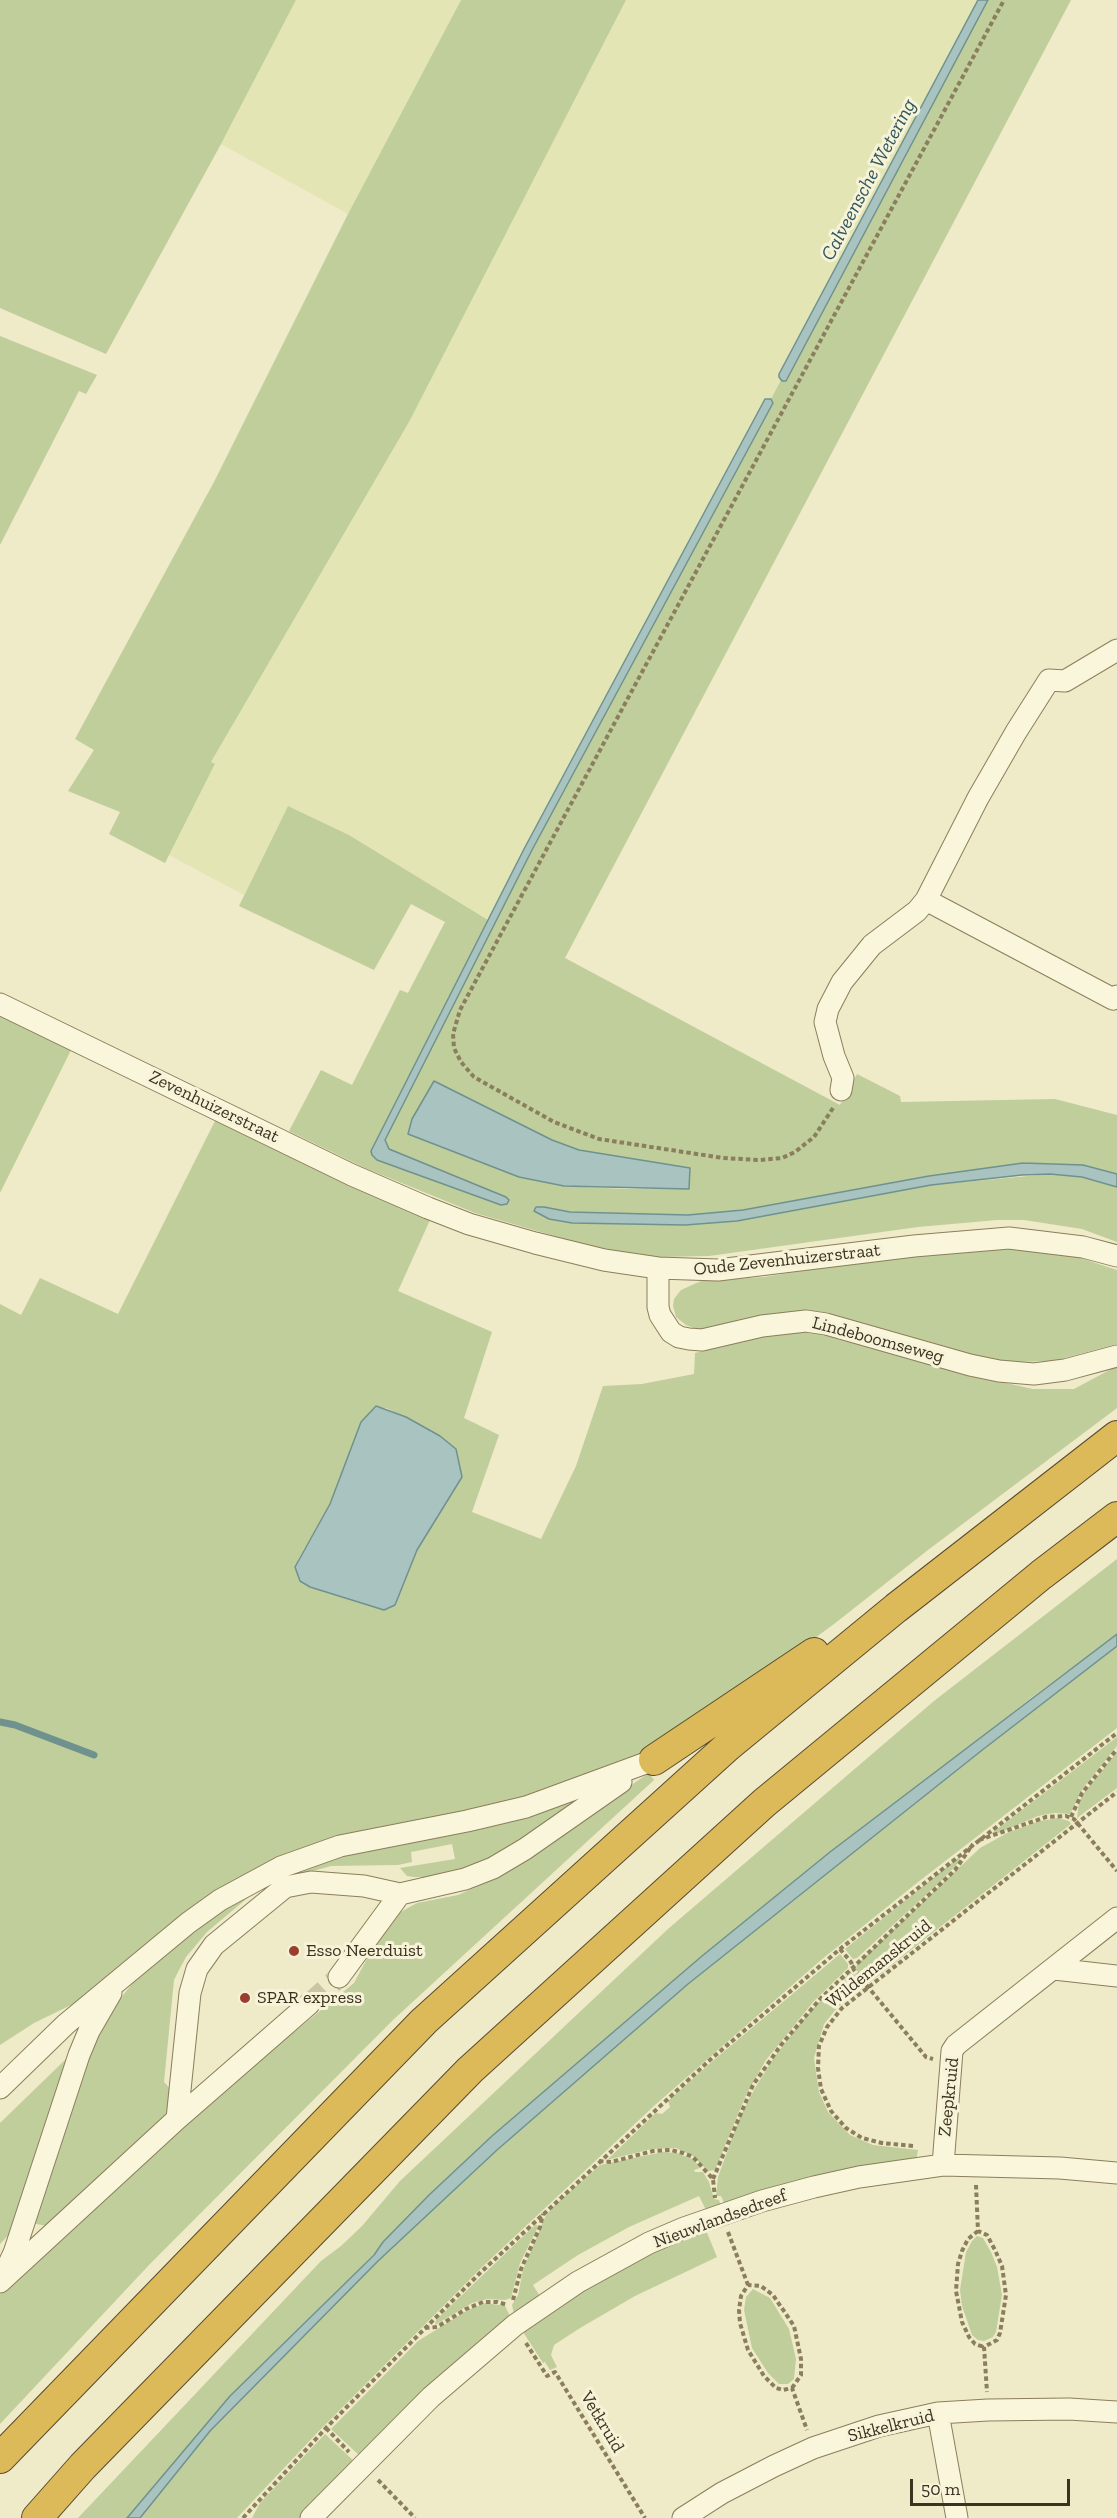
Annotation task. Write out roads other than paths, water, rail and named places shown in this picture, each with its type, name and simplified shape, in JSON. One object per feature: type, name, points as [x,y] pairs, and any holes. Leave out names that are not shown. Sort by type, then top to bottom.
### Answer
[{"type":"highway","points":[[0,2458],[424,2021],[728,1746],[896,1608],[1117,1436]]},
{"type":"highway","points":[[37,2518],[83,2466],[470,2070],[764,1803],[1041,1575],[1117,1517]]},
{"type":"highway","points":[[654,1760],[832,1641],[896,1608]]},
{"type":"street","points":[[841,1090],[843,1078],[834,1056],[825,1022],[828,1009],[855,963],[872,945],[917,911],[926,900],[984,789],[1049,680],[1065,681],[1117,650]]},
{"type":"street","points":[[926,900],[1113,999],[1117,996]]},
{"type":"street","name":"Zevenhuizerstraat","points":[[0,1004],[352,1175],[428,1208]]},
{"type":"street","name":"Oude Zevenhuizerstraat","points":[[428,1208],[469,1224],[536,1243],[604,1260],[658,1268],[718,1270],[914,1246],[1009,1238],[1083,1247],[1117,1256]]},
{"type":"street","name":"Lindeboomseweg","points":[[658,1268],[660,1315],[671,1332],[689,1339],[702,1340],[762,1326],[806,1321],[826,1324],[970,1365],[999,1371],[1034,1374],[1117,1356]]},
{"type":"street","points":[[177,2119],[191,1985],[202,1961],[214,1945],[285,1887],[311,1882],[364,1886],[400,1894],[452,1883],[493,1868],[525,1849],[654,1760]]},
{"type":"street","points":[[0,2088],[66,2024],[209,1907],[281,1866],[340,1846],[526,1807],[654,1760]]},
{"type":"street","points":[[339,1977],[400,1894]]},
{"type":"street","name":"Zeepkruid","points":[[943,2157],[952,2051],[956,2045],[1117,1918]]},
{"type":"street","points":[[1054,1969],[1117,1976]]},
{"type":"street","points":[[0,2281],[14,2253],[79,2055],[99,2012],[125,1974]]},
{"type":"street","points":[[0,2281],[177,2119],[309,2004]]},
{"type":"street","name":"Nieuwlandsedreef","points":[[311,2518],[425,2403],[515,2325],[578,2282],[649,2243],[722,2214],[814,2187],[943,2157],[975,2165],[1060,2168],[1117,2174]]},
{"type":"street","name":"Sikkelkruid","points":[[683,2518],[723,2493],[813,2448],[879,2426],[938,2413],[988,2410],[1069,2409],[1117,2412]]},
{"type":"street","points":[[938,2413],[957,2518]]},
{"type":"water","points":[[978,0],[988,0],[786,381],[782,381],[779,374]]},
{"type":"water","points":[[765,399],[771,399],[773,403],[532,850],[385,1140],[389,1149],[506,1197],[509,1200],[507,1204],[501,1205],[377,1160],[371,1151],[524,849]]},
{"type":"water","points":[[434,1081],[552,1140],[579,1150],[690,1168],[689,1189],[564,1186],[519,1177],[408,1134],[412,1119]]},
{"type":"water","points":[[1023,1163],[1083,1165],[1117,1174],[1117,1187],[1082,1177],[1050,1174],[1022,1175],[931,1185],[737,1221],[685,1225],[572,1223],[549,1219],[534,1211],[536,1207],[544,1207],[570,1212],[688,1215],[743,1210],[929,1176]]},
{"type":"water","points":[[376,1406],[406,1417],[440,1436],[456,1449],[462,1477],[417,1550],[395,1605],[384,1610],[310,1587],[300,1581],[295,1567],[330,1504],[361,1422]]},
{"type":"water","points":[[1117,1634],[1117,1646],[688,1984],[497,2150],[378,2261],[210,2431],[140,2518],[127,2518],[230,2396],[374,2255],[383,2242],[429,2195],[492,2136],[702,1956],[830,1852]]},
{"type":"waterway","points":[[0,1722],[15,1725],[94,1755]]},
{"type":"tunnel","points":[[309,2004],[339,1977]]},
{"type":"place","name":"Esso Neerduist","points":[[294,1951]]},
{"type":"place","name":"SPAR express","points":[[245,1998]]},
{"type":"water label","name":"Calveensche Wetering","points":[[869,180]]}]
